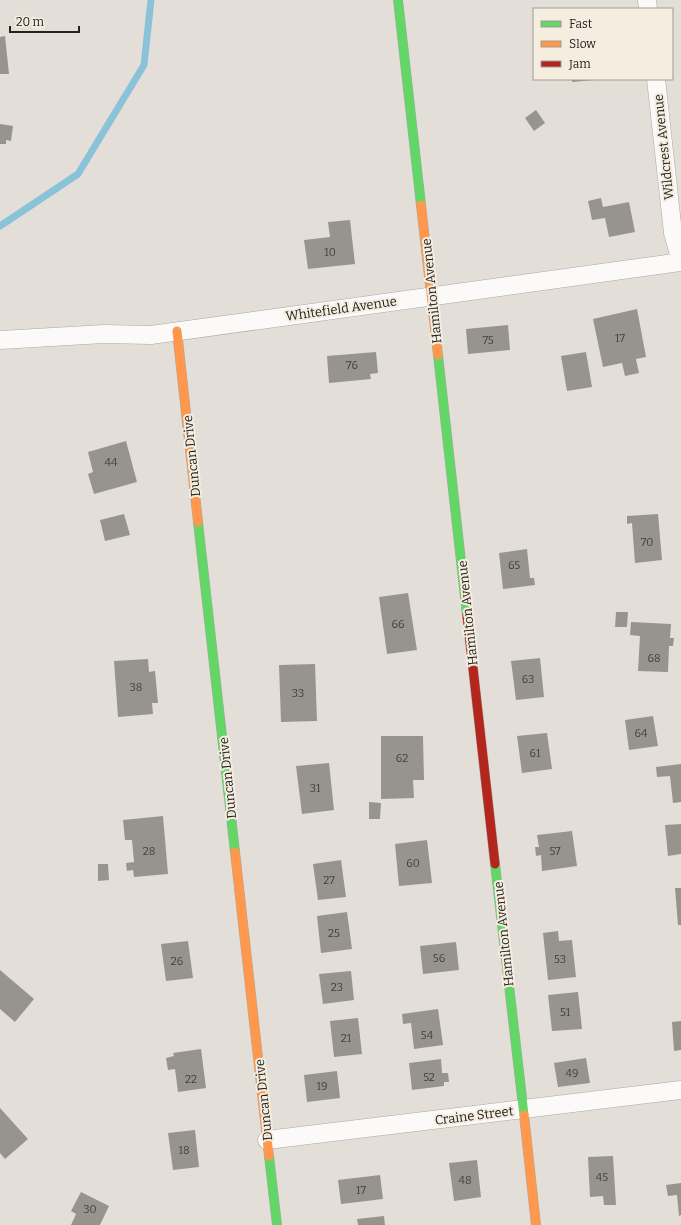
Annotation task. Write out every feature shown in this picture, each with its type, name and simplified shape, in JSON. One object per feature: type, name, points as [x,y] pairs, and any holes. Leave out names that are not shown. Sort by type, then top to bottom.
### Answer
[{"type":"street","name":"Hamilton Avenue","points":[[398,0],[536,1225]]},
{"type":"street","name":"Wildcrest Avenue","points":[[656,80],[673,232],[681,262]]},
{"type":"street","name":"Whitefield Avenue","points":[[0,340],[104,334],[151,335],[681,262]]},
{"type":"street","name":"Duncan Drive","points":[[177,331],[277,1225]]},
{"type":"street","name":"Craine Street","points":[[267,1140],[681,1090]]},
{"type":"building","points":[[5,36],[9,74],[0,74],[0,37]]},
{"type":"building","points":[[572,80],[594,80],[572,82]]},
{"type":"building","points":[[536,110],[545,123],[534,131],[525,118]]},
{"type":"building","points":[[0,124],[13,126],[11,141],[6,140],[6,144],[0,144]]},
{"type":"building","points":[[601,198],[603,207],[629,202],[635,232],[609,237],[605,218],[592,220],[588,201]]},
{"type":"building","points":[[350,220],[355,264],[308,269],[304,240],[330,237],[328,222]]},
{"type":"building","points":[[637,309],[646,357],[636,359],[639,373],[625,376],[622,363],[603,367],[593,319]]},
{"type":"building","points":[[508,325],[510,350],[468,354],[466,329]]},
{"type":"building","points":[[376,352],[378,373],[370,374],[371,379],[329,383],[327,356]]},
{"type":"building","points":[[586,352],[592,387],[567,391],[561,356]]},
{"type":"building","points":[[126,441],[137,482],[94,494],[88,474],[93,472],[88,452]]},
{"type":"building","points":[[124,514],[130,535],[105,541],[100,520]]},
{"type":"building","points":[[658,514],[662,560],[635,563],[632,523],[627,524],[627,516]]},
{"type":"building","points":[[527,549],[530,578],[534,578],[535,585],[503,589],[499,553]]},
{"type":"building","points":[[408,593],[417,650],[387,654],[379,597]]},
{"type":"building","points":[[616,612],[628,612],[627,627],[615,627]]},
{"type":"building","points":[[631,622],[671,624],[670,638],[674,638],[673,646],[669,646],[668,672],[638,671],[640,636],[630,635]]},
{"type":"building","points":[[540,658],[544,697],[516,700],[511,661]]},
{"type":"building","points":[[148,659],[149,672],[155,671],[158,703],[152,703],[153,714],[118,717],[114,661]]},
{"type":"building","points":[[315,664],[317,721],[281,722],[279,665]]},
{"type":"building","points":[[653,716],[658,746],[629,750],[625,720]]},
{"type":"building","points":[[547,733],[552,769],[522,773],[517,736]]},
{"type":"building","points":[[381,736],[423,736],[424,780],[413,780],[414,798],[381,799]]},
{"type":"building","points":[[329,763],[334,810],[302,814],[296,766]]},
{"type":"building","points":[[681,764],[681,802],[673,803],[670,776],[657,777],[656,767]]},
{"type":"building","points":[[369,802],[381,803],[380,819],[369,819]]},
{"type":"building","points":[[163,816],[168,874],[134,877],[133,870],[127,871],[126,863],[134,862],[132,840],[125,840],[123,820]]},
{"type":"building","points":[[681,824],[681,854],[668,856],[665,825]]},
{"type":"building","points":[[572,831],[577,866],[542,871],[541,855],[536,856],[535,847],[539,847],[537,835]]},
{"type":"building","points":[[427,840],[432,883],[399,886],[395,844]]},
{"type":"building","points":[[341,860],[346,897],[318,900],[313,864]]},
{"type":"building","points":[[98,864],[108,864],[109,880],[98,881]]},
{"type":"building","points":[[675,888],[681,888],[681,925],[678,925]]},
{"type":"building","points":[[347,912],[352,949],[321,953],[317,916]]},
{"type":"building","points":[[558,931],[559,941],[572,940],[576,977],[548,980],[543,933]]},
{"type":"building","points":[[188,941],[193,978],[166,981],[161,944]]},
{"type":"building","points":[[456,942],[459,970],[423,974],[420,946]]},
{"type":"building","points":[[0,970],[34,999],[15,1022],[0,1009]]},
{"type":"building","points":[[351,971],[354,1000],[323,1004],[319,974]]},
{"type":"building","points":[[578,992],[582,1029],[552,1031],[548,995]]},
{"type":"building","points":[[438,1009],[443,1045],[414,1049],[411,1023],[403,1024],[402,1014]]},
{"type":"building","points":[[358,1018],[362,1054],[334,1057],[330,1021]]},
{"type":"building","points":[[681,1021],[681,1050],[674,1051],[672,1022]]},
{"type":"building","points":[[201,1049],[206,1088],[178,1092],[175,1069],[168,1070],[166,1058],[174,1056],[173,1053]]},
{"type":"building","points":[[586,1058],[590,1083],[558,1087],[554,1063]]},
{"type":"building","points":[[441,1059],[442,1073],[448,1073],[449,1082],[444,1082],[444,1086],[412,1090],[409,1063]]},
{"type":"building","points":[[337,1071],[340,1098],[307,1102],[304,1075]]},
{"type":"building","points":[[0,1108],[28,1139],[5,1159],[0,1153]]},
{"type":"building","points":[[195,1130],[199,1167],[173,1170],[168,1133]]},
{"type":"building","points":[[613,1156],[616,1205],[604,1205],[603,1196],[590,1197],[588,1157]]},
{"type":"building","points":[[477,1160],[481,1197],[454,1201],[449,1163]]},
{"type":"building","points":[[380,1175],[383,1199],[341,1204],[338,1180]]},
{"type":"building","points":[[681,1183],[681,1215],[679,1216],[677,1195],[668,1196],[666,1185]]},
{"type":"building","points":[[81,1192],[109,1206],[100,1225],[71,1225],[76,1214],[71,1211]]},
{"type":"building","points":[[384,1216],[385,1225],[358,1225],[357,1219]]},
{"type":"waterway","points":[[0,226],[78,174],[144,65],[151,0]]},
{"type":"traffic: fast","points":[[398,0],[421,205]]},
{"type":"traffic: fast","points":[[438,355],[467,615]]},
{"type":"traffic: fast","points":[[198,522],[235,852]]},
{"type":"traffic: fast","points":[[495,864],[524,1115]]},
{"type":"traffic: fast","points":[[269,1156],[277,1225]]},
{"type":"traffic: slow","points":[[421,205],[438,355]]},
{"type":"traffic: slow","points":[[177,331],[198,522]]},
{"type":"traffic: slow","points":[[235,852],[269,1156]]},
{"type":"traffic: slow","points":[[524,1115],[536,1225]]},
{"type":"traffic: jam","points":[[467,615],[495,864]]}]
